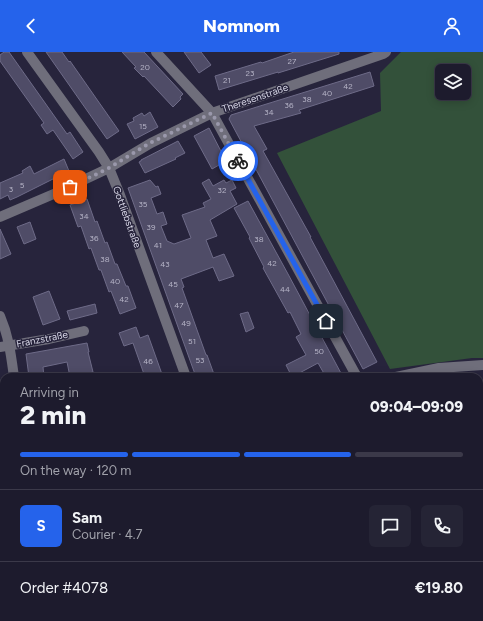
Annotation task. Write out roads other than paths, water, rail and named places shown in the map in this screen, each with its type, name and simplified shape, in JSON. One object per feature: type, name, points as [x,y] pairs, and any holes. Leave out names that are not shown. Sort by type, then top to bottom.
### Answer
[{"type":"street","name":"Gottliebstraße","points":[[27,52],[109,168],[185,373]]},
{"type":"street","points":[[156,52],[212,113],[355,373]]},
{"type":"street","name":"Theresenstraße","points":[[0,218],[109,168],[150,143],[212,113],[386,52]]},
{"type":"street","points":[[0,316],[6,329],[5,346],[13,373]]},
{"type":"street","name":"Franzstraße","points":[[5,346],[49,339],[84,331]]},
{"type":"street","points":[[415,373],[439,368],[483,365]]}]
